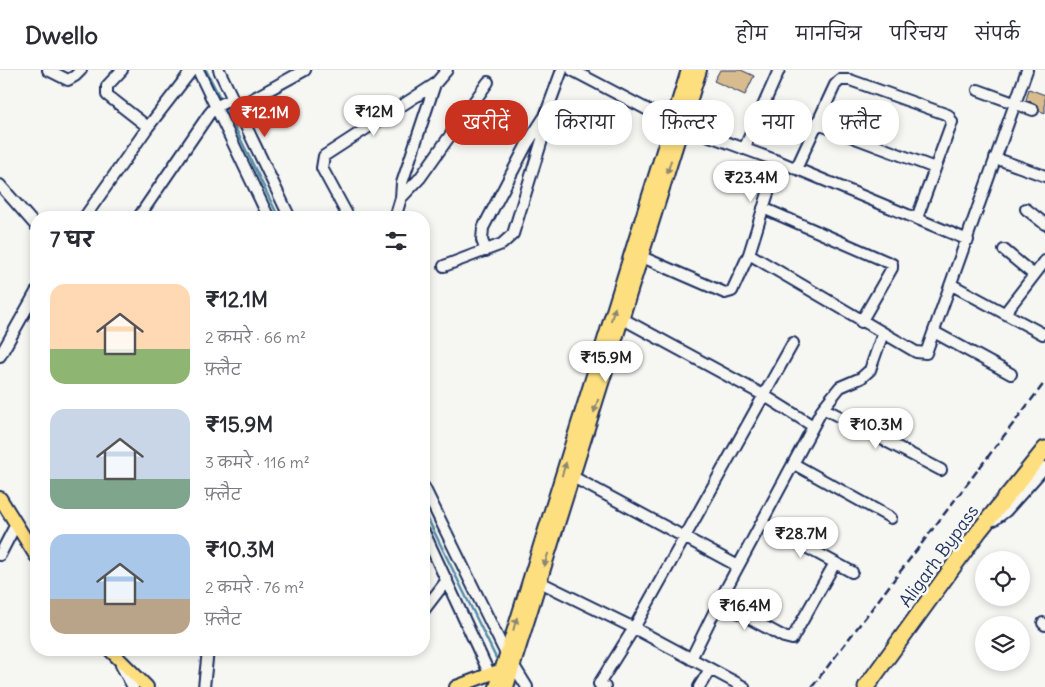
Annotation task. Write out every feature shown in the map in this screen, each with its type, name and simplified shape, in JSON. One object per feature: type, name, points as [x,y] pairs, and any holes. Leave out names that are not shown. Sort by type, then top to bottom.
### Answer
[{"type":"highway","name":"Aligarh Bypass","points":[[866,687],[979,531],[1045,449]]},
{"type":"main road","points":[[682,100],[688,70]]},
{"type":"main road","points":[[687,100],[700,70]]},
{"type":"main road","points":[[507,687],[505,667],[670,145]]},
{"type":"main road","points":[[496,687],[540,582],[642,257],[671,145]]},
{"type":"main road","points":[[0,498],[30,546]]},
{"type":"main road","points":[[115,656],[147,687]]},
{"type":"main road","points":[[456,687],[505,667]]},
{"type":"street","points":[[48,70],[68,80],[81,70]]},
{"type":"street","points":[[122,70],[107,86],[107,95],[148,127]]},
{"type":"street","points":[[89,211],[148,127],[192,70]]},
{"type":"street","points":[[198,70],[226,104],[277,211]]},
{"type":"street","points":[[219,70],[226,104],[277,211]]},
{"type":"street","points":[[143,211],[226,104],[305,70]]},
{"type":"street","points":[[345,211],[322,168],[324,156],[435,84],[447,70]]},
{"type":"street","points":[[551,100],[562,70]]},
{"type":"street","points":[[572,70],[642,106]]},
{"type":"street","points":[[744,149],[779,70]]},
{"type":"street","points":[[749,254],[861,322],[923,354],[928,351],[1027,70]]},
{"type":"street","points":[[796,169],[835,85],[844,79],[948,115],[952,122],[917,218]]},
{"type":"street","points":[[401,198],[426,170],[488,82]]},
{"type":"street","points":[[397,211],[401,198],[402,183],[435,84]]},
{"type":"street","points":[[978,90],[1033,110]]},
{"type":"street","points":[[818,124],[935,168]]},
{"type":"street","points":[[486,251],[482,240],[483,228],[538,127]]},
{"type":"street","points":[[444,266],[486,251],[507,241],[516,229],[540,145]]},
{"type":"street","points":[[733,145],[778,161],[968,240]]},
{"type":"street","points":[[995,158],[1045,176]]},
{"type":"street","points":[[642,257],[725,293],[732,291],[749,254],[778,161]]},
{"type":"street","points":[[0,185],[30,219]]},
{"type":"street","points":[[763,208],[892,264],[892,268],[861,322]]},
{"type":"street","points":[[1026,209],[1045,224]]},
{"type":"street","points":[[1004,250],[1034,275]]},
{"type":"street","points":[[1005,313],[1045,261]]},
{"type":"street","points":[[952,285],[1043,334]]},
{"type":"street","points":[[0,356],[30,303]]},
{"type":"street","points":[[623,319],[764,396],[813,426]]},
{"type":"street","points":[[934,332],[1012,374]]},
{"type":"street","points":[[691,659],[718,602],[823,408],[840,387],[861,378],[870,370],[883,333]]},
{"type":"street","points":[[605,687],[599,684],[634,628],[794,343]]},
{"type":"street","points":[[823,408],[941,470]]},
{"type":"street","points":[[794,464],[890,518]]},
{"type":"street","points":[[979,531],[1006,511],[1045,467]]},
{"type":"street","points":[[573,477],[738,566]]},
{"type":"street","points":[[430,500],[505,667]]},
{"type":"street","points":[[762,523],[852,572]]},
{"type":"street","points":[[0,555],[16,524]]},
{"type":"street","points":[[430,546],[447,580],[505,667],[527,687]]},
{"type":"street","points":[[718,602],[784,637],[792,639],[835,563]]},
{"type":"street","points":[[430,602],[447,580]]},
{"type":"street","points":[[540,582],[634,628],[744,687]]},
{"type":"street","points":[[115,656],[133,687]]},
{"type":"street","points":[[204,687],[207,656]]},
{"type":"street","points":[[699,687],[710,669]]},
{"type":"building","points":[[720,70],[741,70],[754,76],[745,95],[714,81]]},
{"type":"building","points":[[1029,89],[1045,95],[1045,113],[1040,111],[1036,104],[1026,100]]},
{"type":"waterway","points":[[206,70],[221,100]]},
{"type":"waterway","points":[[224,105],[276,211]]},
{"type":"waterway","points":[[430,523],[498,662]]},
{"type":"railway","points":[[812,687],[1045,382]]}]
